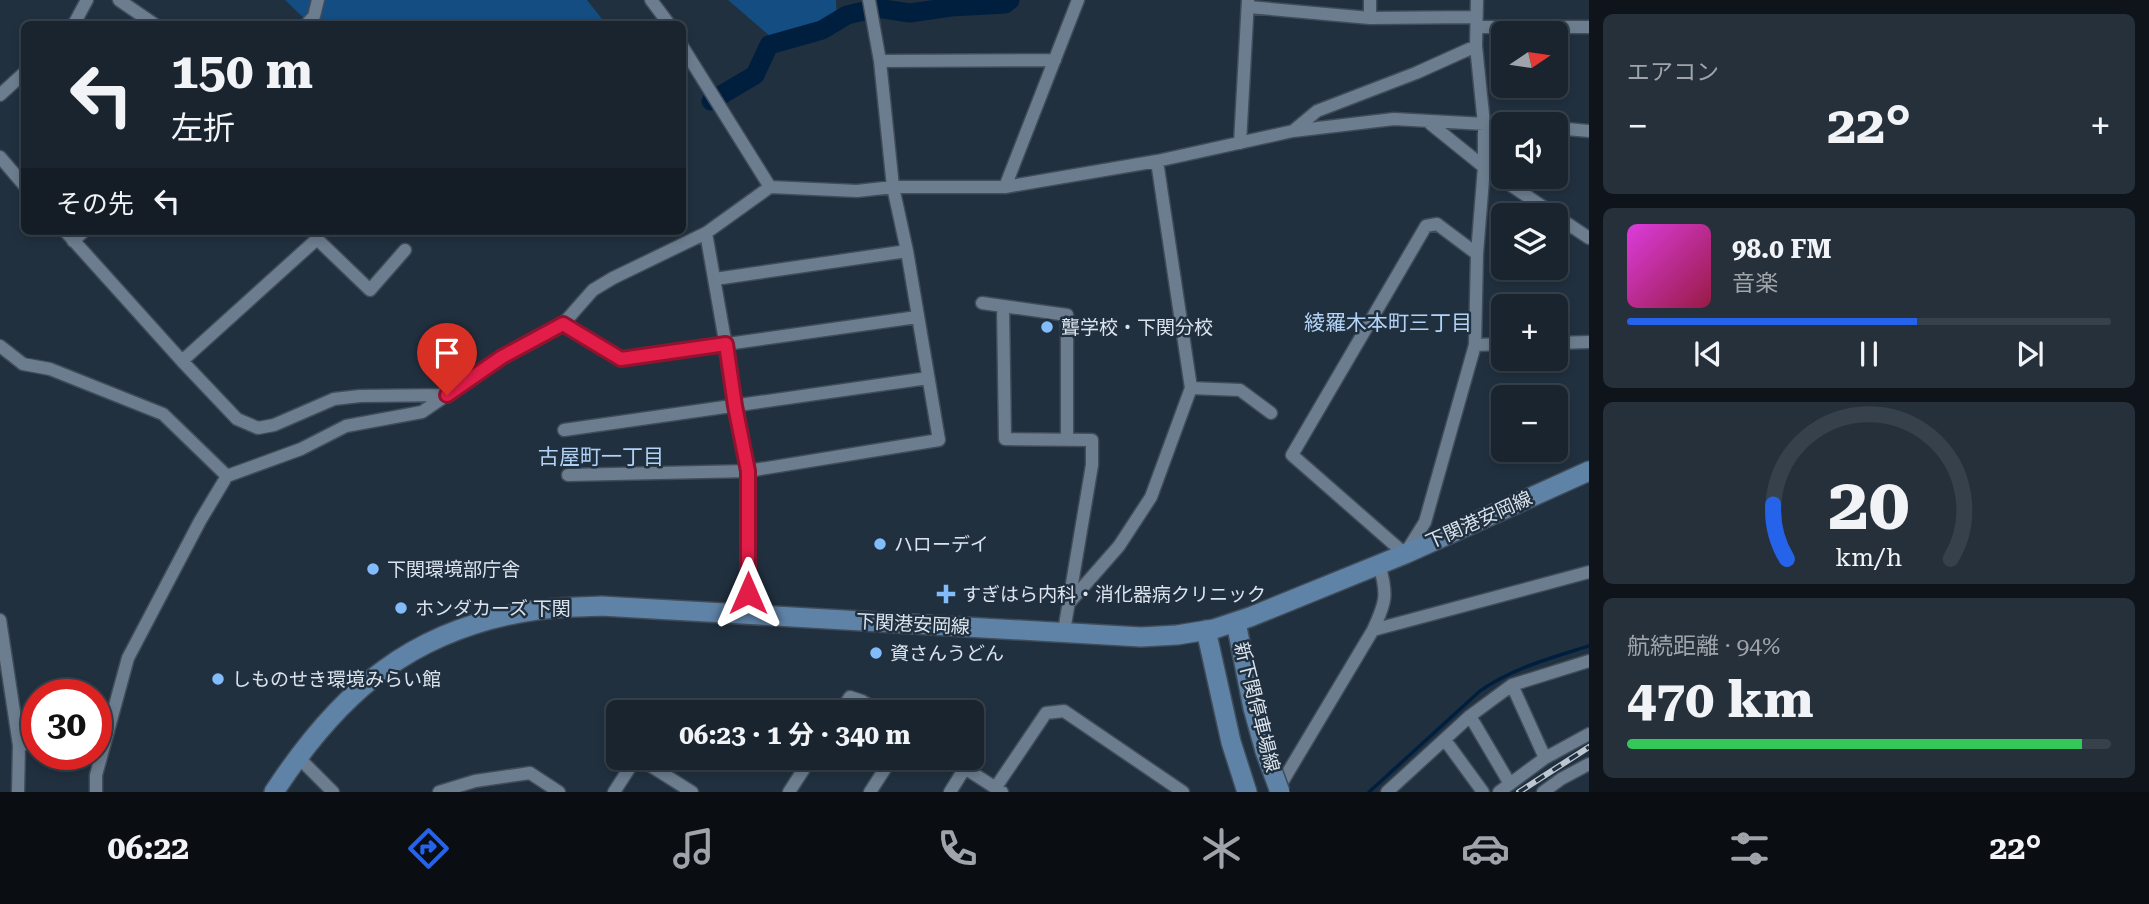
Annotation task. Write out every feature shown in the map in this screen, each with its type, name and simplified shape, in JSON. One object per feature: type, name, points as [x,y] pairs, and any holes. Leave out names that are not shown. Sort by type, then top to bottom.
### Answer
[{"type":"main road","name":"下関港安岡線","points":[[274,792],[297,756],[326,720],[376,674],[430,643],[478,624],[538,610],[601,606],[1141,637],[1177,635],[1236,622],[1405,554],[1589,471]]},
{"type":"main road","name":"新下関停車場線","points":[[1236,622],[1253,708],[1278,792]]},
{"type":"main road","name":"新下関停車場線","points":[[1206,630],[1231,742],[1247,792]]},
{"type":"street","points":[[76,21],[87,0]]},
{"type":"street","points":[[119,0],[150,21]]},
{"type":"street","points":[[310,21],[314,16],[318,0]]},
{"type":"street","points":[[651,0],[667,21]]},
{"type":"street","points":[[568,475],[748,471],[939,440],[907,251],[893,187],[880,61],[869,0]]},
{"type":"street","points":[[1006,187],[1078,0]]},
{"type":"street","points":[[1370,0],[1370,18]]},
{"type":"street","points":[[1477,0],[1476,46],[1484,124],[1475,345],[1425,522],[1405,554],[1292,455],[1426,226],[1437,224],[1477,254]]},
{"type":"street","points":[[1240,143],[1248,3],[1370,18],[1589,27]]},
{"type":"street","points":[[1293,131],[1317,111],[1416,73],[1476,46]]},
{"type":"street","points":[[686,52],[770,187]]},
{"type":"street","points":[[880,61],[1055,60]]},
{"type":"street","points":[[0,95],[21,77]]},
{"type":"street","points":[[112,703],[128,658],[200,521],[227,476],[301,449],[346,426],[422,412],[502,357],[563,324],[593,290],[706,233],[770,187],[857,191],[893,187],[1006,187],[1157,161],[1293,131],[1394,119],[1491,124]]},
{"type":"street","points":[[1427,121],[1483,167],[1537,203]]},
{"type":"street","points":[[1568,129],[1589,131]]},
{"type":"street","points":[[0,157],[21,182]]},
{"type":"street","points":[[1069,603],[1119,546],[1151,497],[1191,388],[1157,161]]},
{"type":"street","points":[[1568,224],[1589,238]]},
{"type":"street","points":[[706,233],[748,471],[748,616]]},
{"type":"street","points":[[69,236],[237,418],[258,428],[274,425],[334,399],[447,395]]},
{"type":"street","points":[[182,361],[317,239],[370,290],[405,250]]},
{"type":"street","points":[[715,279],[907,251]]},
{"type":"street","points":[[982,303],[1067,315],[1067,440]]},
{"type":"street","points":[[1003,306],[1005,439],[1092,440],[1092,465],[1077,568],[1064,631]]},
{"type":"street","points":[[563,324],[621,359],[917,317]]},
{"type":"street","points":[[1568,343],[1589,342]]},
{"type":"street","points":[[1475,345],[1491,344]]},
{"type":"street","points":[[0,346],[23,364],[50,369],[163,415],[227,476]]},
{"type":"street","points":[[564,430],[928,378]]},
{"type":"street","points":[[1191,388],[1240,390],[1272,413]]},
{"type":"street","points":[[1278,792],[1373,630],[1385,604],[1385,584],[1379,564]]},
{"type":"street","points":[[1373,630],[1589,572]]},
{"type":"street","points":[[0,620],[19,746],[18,792]]},
{"type":"street","points":[[1387,792],[1470,716],[1512,685],[1589,660]]},
{"type":"street","points":[[1512,685],[1545,758]]},
{"type":"street","points":[[968,770],[999,790],[1046,713],[1064,711],[1164,787],[1183,792]]},
{"type":"street","points":[[1470,716],[1505,788],[1545,758],[1589,734]]},
{"type":"street","points":[[1445,740],[1483,792]]},
{"type":"street","points":[[297,756],[333,792]]},
{"type":"street","points":[[1543,792],[1589,764]]},
{"type":"street","points":[[96,792],[97,770]]},
{"type":"street","points":[[614,792],[629,770]]},
{"type":"street","points":[[656,770],[692,792]]},
{"type":"street","points":[[789,792],[803,770]]},
{"type":"street","points":[[870,792],[884,770]]},
{"type":"street","points":[[950,792],[964,770]]},
{"type":"street","points":[[439,792],[475,781],[530,773],[559,792]]},
{"type":"shaded area","points":[[285,0],[587,0],[604,21],[307,21]]},
{"type":"shaded area","points":[[728,0],[836,0],[837,22],[824,32],[785,49]]},
{"type":"waterway","points":[[711,101],[755,75],[769,45],[822,30],[847,15],[877,8],[910,13],[951,7],[1005,4],[1010,0]]},
{"type":"waterway","points":[[1369,792],[1480,691],[1519,670],[1589,646]]},
{"type":"railway","points":[[1519,792],[1589,747]]},
{"type":"place","name":"聾学校・下関分校","points":[[1047,327]]},
{"type":"place","name":"ハローデイ","points":[[880,544]]},
{"type":"place","name":"下関環境部庁舎","points":[[373,569]]},
{"type":"place","name":"すぎはら内科・消化器病クリニック","points":[[946,594]]},
{"type":"place","name":"ホンダカーズ 下関","points":[[401,608]]},
{"type":"place","name":"資さんうどん","points":[[876,653]]},
{"type":"place","name":"しものせき環境みらい館","points":[[218,679]]},
{"type":"district","name":"綾羅木本町三丁目","points":[[1388,323]]},
{"type":"district","name":"古屋町一丁目","points":[[601,457]]},
{"type":"route","points":[[447,395],[502,357],[563,324],[621,359],[726,344],[748,471],[748,593]]}]
